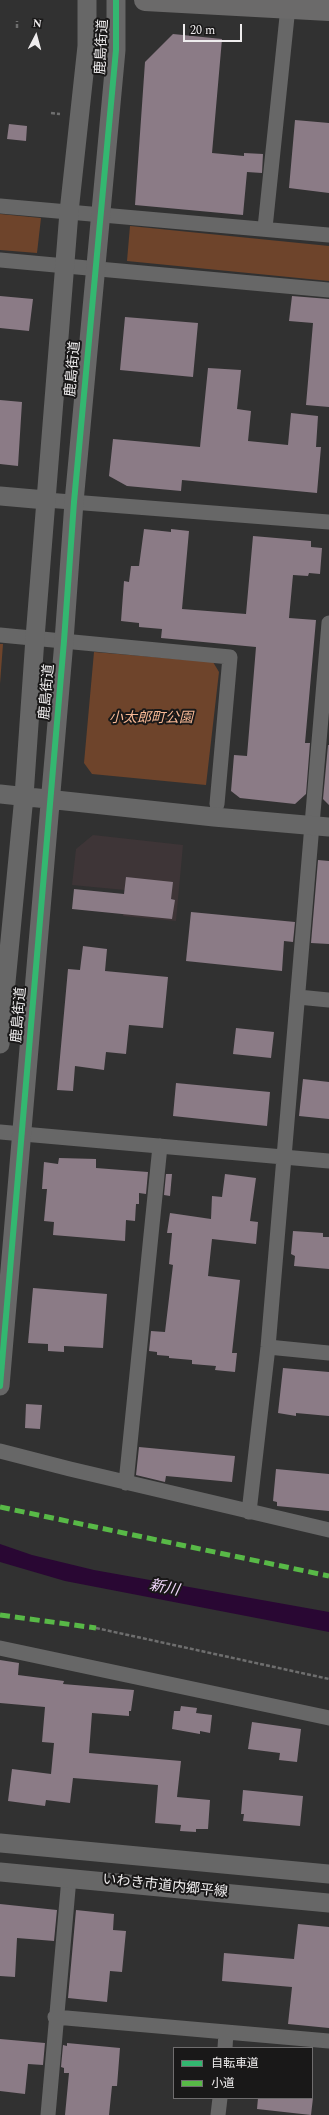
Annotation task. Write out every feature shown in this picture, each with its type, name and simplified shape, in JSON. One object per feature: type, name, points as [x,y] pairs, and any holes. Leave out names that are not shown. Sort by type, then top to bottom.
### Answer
[{"type":"highway","points":[[145,0],[288,4],[329,10]]},
{"type":"street","name":"鹿島街道","points":[[0,1044],[24,796],[69,212],[87,46],[87,0]]},
{"type":"street","name":"鹿島街道","points":[[0,1386],[51,799],[74,502],[116,50],[116,0]]},
{"type":"street","points":[[265,228],[288,4]]},
{"type":"street","points":[[0,206],[265,228],[329,235]]},
{"type":"street","points":[[0,260],[329,290]]},
{"type":"street","points":[[0,496],[329,522]]},
{"type":"street","points":[[249,1512],[268,1347],[298,996],[321,827],[329,623]]},
{"type":"street","points":[[0,635],[230,657],[218,804]]},
{"type":"street","points":[[0,794],[321,827]]},
{"type":"street","points":[[298,996],[329,1000]]},
{"type":"street","points":[[0,1132],[329,1161]]},
{"type":"street","points":[[126,1483],[160,1146]]},
{"type":"street","points":[[268,1347],[329,1352]]},
{"type":"street","points":[[0,1451],[126,1483],[329,1530]]},
{"type":"street","points":[[0,1648],[329,1718]]},
{"type":"street","name":"いわき市道内郷平線","points":[[0,1843],[329,1874]]},
{"type":"street","name":"いわき市道内郷平線","points":[[0,1872],[329,1904]]},
{"type":"street","points":[[48,2115],[55,2017],[69,1878]]},
{"type":"street","points":[[55,2017],[329,2041]]},
{"type":"street","points":[[224,2047],[226,2032]]},
{"type":"street","points":[[218,2115],[220,2099]]},
{"type":"path","points":[[17,21],[17,28]]},
{"type":"path","points":[[51,113],[60,114]]},
{"type":"path","points":[[96,1628],[329,1679]]},
{"type":"shaded area","points":[[93,835],[183,845],[176,921],[123,916],[125,890],[72,885],[76,849]]},
{"type":"green space","points":[[0,214],[41,218],[37,253],[0,250]]},
{"type":"green space","points":[[130,226],[329,246],[329,281],[127,261]]},
{"type":"green space","points":[[0,644],[3,644],[0,684]]},
{"type":"green space","name":"小太郎町公園","points":[[94,652],[213,662],[219,672],[206,785],[92,774],[84,763]]},
{"type":"water","name":"新川","points":[[0,1544],[32,1555],[94,1570],[329,1612],[329,1632],[65,1581],[0,1562]]},
{"type":"building","points":[[173,34],[222,39],[212,153],[244,156],[244,153],[263,154],[262,173],[247,172],[243,215],[135,205],[145,62]]},
{"type":"building","points":[[295,120],[329,123],[329,193],[289,188]]},
{"type":"building","points":[[9,124],[27,126],[26,141],[7,139]]},
{"type":"building","points":[[0,296],[33,299],[29,331],[0,328]]},
{"type":"building","points":[[292,296],[329,299],[329,407],[306,405],[313,323],[289,321]]},
{"type":"building","points":[[125,317],[198,323],[193,377],[120,370]]},
{"type":"building","points":[[208,368],[241,370],[237,409],[251,411],[248,441],[288,445],[291,413],[318,416],[316,447],[321,447],[317,493],[182,480],[181,491],[127,486],[109,476],[113,439],[200,447]]},
{"type":"building","points":[[0,400],[22,402],[18,466],[0,464]]},
{"type":"building","points":[[144,529],[171,532],[171,529],[189,531],[182,609],[246,614],[253,536],[311,541],[311,547],[322,548],[320,574],[309,573],[308,576],[293,575],[289,618],[316,620],[305,743],[310,743],[306,794],[295,804],[240,798],[231,791],[234,755],[247,756],[256,647],[161,638],[162,629],[139,627],[139,623],[121,621],[124,581],[129,582],[131,566],[139,566]]},
{"type":"building","points":[[329,745],[329,805],[323,799]]},
{"type":"building","points":[[318,860],[329,861],[329,944],[311,943]]},
{"type":"building","points":[[126,877],[173,882],[171,899],[175,900],[172,919],[72,909],[74,889],[124,894]]},
{"type":"building","points":[[191,912],[295,922],[293,942],[284,941],[282,971],[186,961]]},
{"type":"building","points":[[83,946],[107,949],[105,971],[168,977],[163,1028],[129,1025],[126,1054],[106,1052],[104,1070],[75,1066],[73,1091],[57,1090],[68,969],[80,970]]},
{"type":"building","points":[[236,1028],[274,1032],[271,1058],[233,1054]]},
{"type":"building","points":[[303,1079],[329,1082],[329,1119],[299,1116]]},
{"type":"building","points":[[176,1083],[270,1092],[267,1126],[173,1116]]},
{"type":"building","points":[[59,1158],[96,1159],[96,1168],[148,1172],[146,1194],[139,1193],[139,1204],[136,1204],[135,1221],[126,1220],[125,1241],[53,1235],[54,1222],[44,1221],[47,1189],[42,1189],[44,1162],[58,1164]]},
{"type":"building","points":[[166,1174],[172,1174],[170,1196],[164,1195]]},
{"type":"building","points":[[225,1174],[256,1178],[250,1221],[258,1222],[256,1244],[212,1239],[208,1276],[240,1280],[232,1353],[237,1353],[235,1372],[215,1370],[216,1366],[192,1364],[192,1360],[169,1358],[169,1356],[157,1355],[157,1352],[149,1351],[151,1331],[165,1332],[173,1265],[169,1264],[172,1233],[167,1233],[170,1213],[211,1219],[212,1196],[222,1197]]},
{"type":"building","points":[[293,1231],[323,1233],[323,1237],[329,1237],[329,1269],[294,1266],[295,1256],[291,1254]]},
{"type":"building","points":[[33,1288],[107,1294],[103,1348],[64,1346],[64,1352],[48,1351],[48,1344],[28,1343]]},
{"type":"building","points":[[283,1368],[329,1372],[329,1416],[296,1413],[296,1416],[278,1413]]},
{"type":"building","points":[[26,1404],[42,1405],[40,1429],[25,1428]]},
{"type":"building","points":[[139,1447],[235,1456],[232,1482],[166,1476],[165,1482],[136,1475]]},
{"type":"building","points":[[276,1469],[329,1474],[329,1511],[277,1506],[277,1502],[273,1501]]},
{"type":"building","points":[[0,1660],[19,1663],[18,1675],[64,1681],[63,1684],[134,1690],[129,1716],[92,1713],[89,1753],[181,1761],[177,1797],[210,1800],[208,1829],[196,1829],[196,1832],[180,1831],[181,1825],[155,1823],[158,1785],[73,1778],[70,1803],[46,1800],[45,1806],[8,1801],[12,1769],[51,1774],[54,1743],[42,1742],[45,1707],[0,1703]]},
{"type":"building","points":[[181,1706],[197,1708],[196,1713],[212,1715],[210,1733],[200,1731],[200,1734],[172,1729],[174,1711],[180,1711]]},
{"type":"building","points":[[252,1722],[301,1729],[297,1762],[279,1760],[280,1753],[248,1749]]},
{"type":"building","points":[[243,1790],[303,1796],[300,1826],[243,1821],[244,1814],[241,1814]]},
{"type":"building","points":[[0,1904],[57,1910],[54,1941],[17,1938],[15,1977],[0,1976]]},
{"type":"building","points":[[76,1910],[114,1914],[113,1930],[126,1931],[122,1972],[110,1971],[107,2002],[68,1998]]},
{"type":"building","points":[[298,1924],[329,1927],[329,2028],[288,2024],[292,1987],[222,1981],[224,1953],[294,1959]]},
{"type":"building","points":[[0,2039],[45,2043],[43,2065],[28,2064],[25,2094],[0,2091]]},
{"type":"building","points":[[67,2043],[120,2048],[117,2086],[112,2086],[109,2115],[65,2115],[69,2073],[64,2073],[64,2068],[61,2067],[63,2045],[67,2046]]},
{"type":"building","points":[[258,2099],[313,2099],[311,2115],[257,2109]]},
{"type":"marked path","points":[[0,1507],[329,1576]]},
{"type":"marked path","points":[[0,1615],[96,1628]]},
{"type":"cycle path","points":[[0,1386],[64,641],[74,502],[116,50],[116,0]]}]
